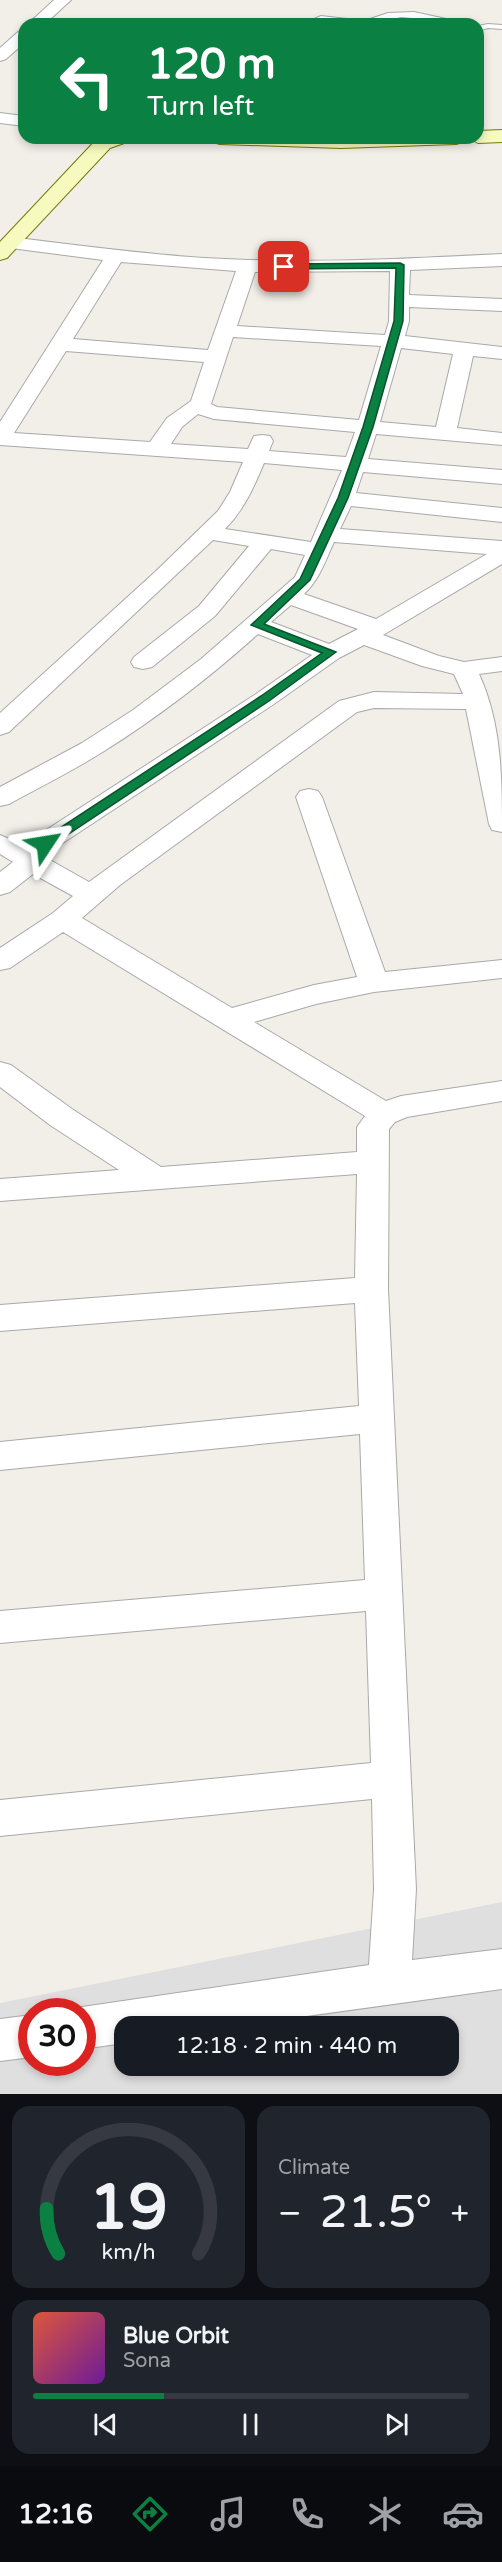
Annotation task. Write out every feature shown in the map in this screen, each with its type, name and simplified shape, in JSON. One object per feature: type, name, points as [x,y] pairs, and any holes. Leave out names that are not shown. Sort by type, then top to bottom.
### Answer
[{"type":"street","points":[[43,18],[63,0]]},
{"type":"street","points":[[0,56],[18,40]]},
{"type":"street","points":[[0,118],[18,120]]},
{"type":"street","points":[[484,137],[502,136]]},
{"type":"street","points":[[5,248],[103,144]]},
{"type":"street","points":[[5,248],[247,266],[400,265],[502,260]]},
{"type":"street","points":[[116,255],[0,439],[256,456],[502,477]]},
{"type":"street","points":[[0,798],[91,748],[142,715],[202,670],[305,580],[343,498],[368,427],[391,341],[399,321],[400,265]]},
{"type":"street","points":[[157,450],[168,428],[177,418],[200,404],[247,266]]},
{"type":"street","points":[[401,301],[502,305]]},
{"type":"street","points":[[226,331],[391,341],[502,353]]},
{"type":"street","points":[[61,344],[217,357]]},
{"type":"street","points":[[445,434],[464,349]]},
{"type":"street","points":[[200,404],[205,411],[502,439]]},
{"type":"street","points":[[0,727],[226,515],[241,492],[271,418]]},
{"type":"street","points":[[343,498],[502,515]]},
{"type":"street","points":[[209,533],[265,542],[502,548]]},
{"type":"street","points":[[143,662],[207,611],[265,542]]},
{"type":"street","points":[[0,886],[29,858],[265,699],[330,652],[370,632],[502,555]]},
{"type":"street","points":[[288,597],[431,661],[464,669],[502,664]]},
{"type":"street","points":[[410,652],[415,604]]},
{"type":"street","points":[[256,625],[330,652]]},
{"type":"street","points":[[464,669],[475,692],[502,824]]},
{"type":"street","points":[[0,961],[63,919],[110,879],[348,706],[359,701],[374,700],[477,702]]},
{"type":"street","points":[[309,797],[374,983]]},
{"type":"street","points":[[0,843],[91,895]]},
{"type":"street","points":[[63,919],[226,1020],[384,1113]]},
{"type":"street","points":[[226,1020],[314,994],[374,983],[502,969]]},
{"type":"street","points":[[0,1072],[61,1117],[155,1178]]},
{"type":"street","points":[[388,1983],[394,1889],[392,1779],[371,1289],[374,1127],[384,1113],[423,1103],[502,1091]]},
{"type":"street","points":[[0,1190],[373,1162]]},
{"type":"street","points":[[0,1318],[371,1289]]},
{"type":"street","points":[[0,1456],[377,1418]]},
{"type":"street","points":[[0,1627],[383,1594]]},
{"type":"street","points":[[0,1818],[392,1779]]},
{"type":"street","points":[[96,2026],[388,1983],[502,1969]]},
{"type":"street","points":[[0,2040],[18,2038]]},
{"type":"lane","points":[[381,18],[389,15],[412,14],[433,18]]},
{"type":"lane","points":[[484,28],[502,27]]},
{"type":"shaded area","points":[[502,1902],[502,2094],[0,2094],[0,2003],[18,1999],[18,2076],[96,2076],[96,1998],[25,1998]]},
{"type":"route","points":[[45,844],[265,699],[330,652],[256,625],[305,580],[321,550],[343,498],[368,427],[391,341],[399,321],[400,265],[284,267]]}]
